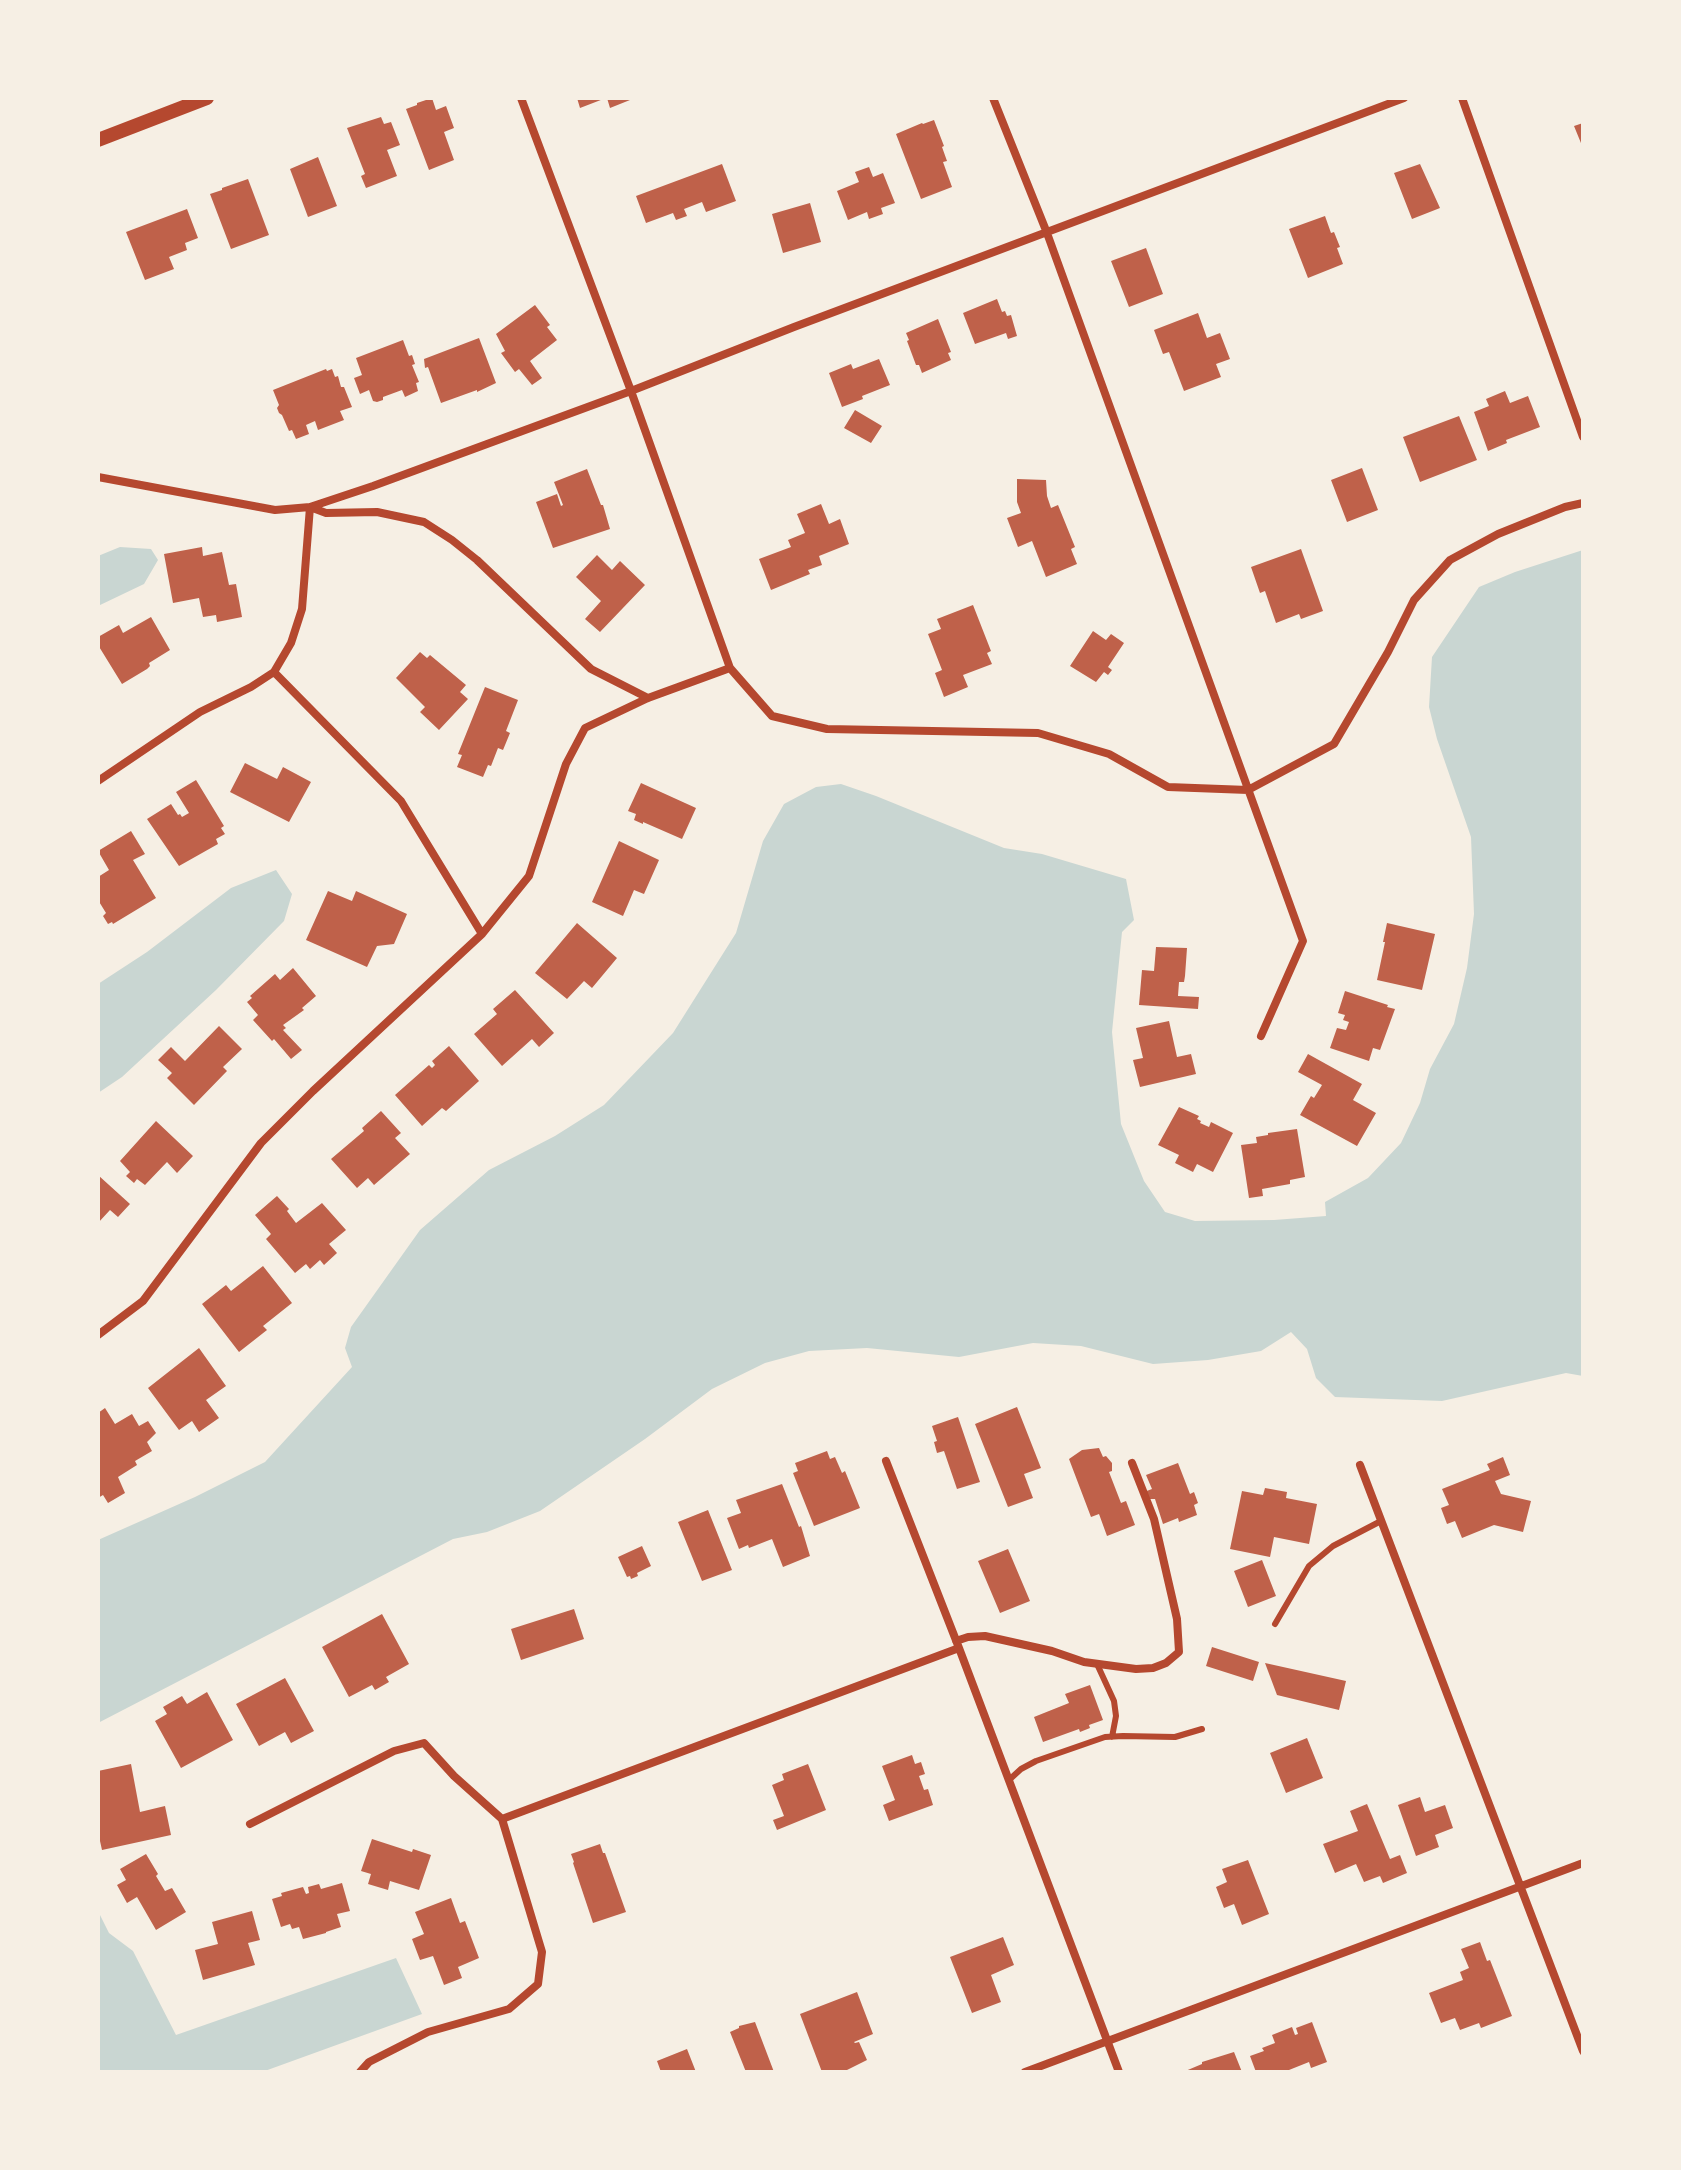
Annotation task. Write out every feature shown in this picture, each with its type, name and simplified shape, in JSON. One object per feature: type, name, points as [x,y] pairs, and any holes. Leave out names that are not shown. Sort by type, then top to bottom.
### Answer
[{"type":"street","points":[[98,140],[207,98]]},
{"type":"street","points":[[521,98],[631,391],[730,668],[772,716],[827,729],[1038,733],[1109,754],[1168,787],[1248,790],[1334,744],[1388,652],[1414,600],[1450,560],[1498,534],[1565,507],[1583,503]]},
{"type":"street","points":[[993,98],[1047,233],[1303,941],[1261,1036]]},
{"type":"street","points":[[98,477],[275,510],[310,507],[631,391],[1404,98]]},
{"type":"street","points":[[1462,98],[1583,437]]},
{"type":"street","points":[[98,781],[200,712],[274,672],[291,643],[302,609],[310,507]]},
{"type":"street","points":[[310,507],[326,513],[377,512],[424,522],[477,560],[591,669],[648,698]]},
{"type":"street","points":[[98,1335],[143,1301],[261,1143],[482,934],[529,876],[566,764],[585,728],[648,698],[730,668]]},
{"type":"street","points":[[274,672],[401,801],[482,934]]},
{"type":"street","points":[[886,1461],[1119,2072]]},
{"type":"street","points":[[502,1819],[958,1644],[968,1637],[985,1636],[1097,1664],[1136,1669],[1166,1663],[1179,1652],[1177,1619],[1154,1519],[1132,1463]]},
{"type":"street","points":[[1360,1465],[1583,2051]]},
{"type":"street","points":[[250,1824],[394,1751],[424,1743],[454,1776],[502,1819],[542,1952],[538,1984],[509,2009],[428,2032],[369,2062],[360,2072]]},
{"type":"street","points":[[1025,2072],[1583,1863]]},
{"type":"lane","points":[[1275,1624],[1309,1566],[1333,1546],[1381,1521]]},
{"type":"lane","points":[[1097,1664],[1114,1701],[1116,1716],[1112,1737]]},
{"type":"lane","points":[[1009,1780],[1036,1761],[1105,1737],[1175,1737],[1202,1729]]},
{"type":"shaded area","points":[[120,547],[151,549],[158,560],[144,584],[98,606],[98,556]]},
{"type":"shaded area","points":[[1583,550],[1583,1376],[1566,1373],[1442,1401],[1335,1397],[1316,1378],[1307,1349],[1291,1332],[1261,1351],[1208,1360],[1153,1364],[1081,1346],[1033,1343],[959,1357],[867,1348],[809,1351],[765,1363],[712,1389],[540,1511],[487,1532],[453,1539],[98,1723],[98,1540],[265,1462],[352,1367],[345,1348],[351,1327],[420,1230],[489,1170],[555,1136],[604,1105],[673,1033],[736,933],[763,841],[784,804],[816,787],[841,784],[1004,848],[1042,854],[1126,879],[1134,920],[1122,932],[1112,1032],[1121,1124],[1144,1181],[1165,1212],[1195,1221],[1326,1216],[1325,1202],[1368,1178],[1401,1143],[1420,1103],[1430,1069],[1454,1024],[1467,968],[1474,914],[1471,837],[1429,707],[1432,657],[1479,587]]},
{"type":"shaded area","points":[[276,870],[292,894],[284,921],[216,990],[122,1077],[98,1093],[98,984],[147,952],[231,888]]},
{"type":"shaded area","points":[[98,1911],[109,1933],[133,1951],[176,2035],[396,1958],[422,2014],[262,2072],[98,2072]]},
{"type":"building","points":[[432,98],[436,110],[446,106],[454,128],[444,132],[454,160],[429,170],[406,109]]},
{"type":"building","points":[[577,98],[606,98],[580,108]]},
{"type":"building","points":[[607,98],[629,98],[630,100],[610,108]]},
{"type":"building","points":[[381,117],[384,124],[391,122],[400,145],[387,150],[397,176],[366,188],[361,176],[365,174],[347,128]]},
{"type":"building","points":[[934,120],[944,146],[947,161],[943,162],[952,187],[921,199],[896,134]]},
{"type":"building","points":[[1583,123],[1583,148],[1574,126]]},
{"type":"building","points":[[318,157],[337,206],[308,217],[290,169]]},
{"type":"building","points":[[722,164],[736,201],[706,212],[702,202],[684,209],[687,216],[676,220],[673,213],[646,223],[636,196]]},
{"type":"building","points":[[1420,164],[1440,208],[1412,219],[1394,173]]},
{"type":"building","points":[[869,167],[873,177],[883,173],[895,203],[881,208],[883,214],[869,219],[867,212],[848,220],[837,191],[859,182],[855,172]]},
{"type":"building","points":[[248,179],[269,235],[231,249],[210,194]]},
{"type":"building","points":[[810,203],[821,242],[783,253],[772,214]]},
{"type":"building","points":[[187,209],[198,238],[185,243],[187,250],[169,257],[174,269],[145,280],[126,232]]},
{"type":"building","points":[[1325,216],[1340,247],[1337,248],[1343,264],[1308,278],[1289,229]]},
{"type":"building","points":[[1146,248],[1163,294],[1129,307],[1111,261]]},
{"type":"building","points":[[997,299],[1002,312],[1011,315],[1017,336],[1008,339],[1006,333],[975,344],[963,313]]},
{"type":"building","points":[[535,305],[557,340],[530,361],[542,378],[532,385],[519,369],[515,372],[501,353],[505,351],[496,334]]},
{"type":"building","points":[[1198,313],[1207,338],[1220,333],[1230,359],[1216,364],[1221,377],[1184,391],[1169,352],[1163,354],[1154,330]]},
{"type":"building","points":[[938,319],[951,352],[948,353],[951,360],[922,373],[916,365],[906,333]]},
{"type":"building","points":[[479,338],[496,383],[441,403],[424,359]]},
{"type":"building","points":[[403,340],[415,364],[412,365],[419,382],[416,383],[418,391],[405,397],[402,390],[377,402],[373,401],[369,390],[360,394],[354,378],[362,375],[356,358]]},
{"type":"building","points":[[879,359],[890,385],[842,407],[829,373],[851,364],[853,369]]},
{"type":"building","points":[[332,369],[335,377],[338,376],[352,407],[340,411],[344,420],[318,430],[315,421],[306,425],[309,434],[296,439],[279,413],[273,390]]},
{"type":"building","points":[[1505,391],[1510,403],[1528,396],[1540,427],[1506,440],[1507,443],[1488,451],[1474,412],[1489,406],[1486,399]]},
{"type":"building","points":[[855,410],[882,426],[871,443],[844,428]]},
{"type":"building","points":[[1459,416],[1477,460],[1420,482],[1403,437]]},
{"type":"building","points":[[1362,468],[1378,510],[1347,522],[1331,480]]},
{"type":"building","points":[[587,469],[610,529],[553,548],[536,502],[557,494],[563,505],[554,482]]},
{"type":"building","points":[[1017,479],[1046,480],[1051,508],[1058,505],[1075,547],[1071,549],[1077,564],[1046,577],[1032,541],[1018,547],[1007,518],[1021,513],[1017,502]]},
{"type":"building","points":[[821,504],[829,524],[840,519],[849,544],[819,556],[822,565],[808,570],[810,574],[771,590],[759,559],[791,547],[788,540],[805,533],[797,514]]},
{"type":"building","points":[[202,547],[203,556],[222,552],[229,585],[236,584],[242,617],[217,622],[216,615],[203,617],[199,598],[173,603],[164,554]]},
{"type":"building","points":[[1301,549],[1323,611],[1301,619],[1299,614],[1276,623],[1265,591],[1260,593],[1251,567]]},
{"type":"building","points":[[597,555],[612,570],[620,561],[645,585],[600,632],[585,619],[601,601],[576,577]]},
{"type":"building","points":[[973,605],[991,651],[987,653],[992,664],[963,675],[968,687],[944,697],[935,673],[942,670],[928,634],[941,629],[937,619]]},
{"type":"building","points":[[151,617],[170,650],[122,684],[98,645],[98,637],[119,625],[123,633]]},
{"type":"building","points":[[1093,631],[1106,640],[1111,634],[1124,643],[1108,667],[1112,670],[1108,675],[1104,672],[1096,682],[1070,666]]},
{"type":"building","points":[[420,652],[427,658],[430,655],[466,685],[460,692],[468,699],[439,730],[420,712],[425,707],[396,678]]},
{"type":"building","points":[[485,687],[518,700],[506,731],[510,733],[503,750],[498,748],[483,777],[457,767],[462,755],[458,754]]},
{"type":"building","points":[[245,763],[277,779],[283,767],[311,782],[289,822],[230,792]]},
{"type":"building","points":[[196,780],[224,826],[221,828],[225,834],[216,839],[218,844],[179,866],[147,819],[171,804],[182,817],[189,813],[176,792]]},
{"type":"building","points":[[641,783],[696,808],[682,839],[634,820],[636,814],[628,811]]},
{"type":"building","points":[[131,831],[145,854],[133,860],[156,898],[108,924],[98,900],[98,877],[109,870],[98,851]]},
{"type":"building","points":[[619,841],[659,860],[644,894],[634,890],[623,916],[592,902]]},
{"type":"building","points":[[328,891],[352,901],[356,891],[407,914],[394,944],[377,946],[367,967],[306,940]]},
{"type":"building","points":[[577,923],[617,958],[592,988],[584,981],[567,999],[535,973]]},
{"type":"building","points":[[1387,923],[1435,934],[1422,990],[1377,980]]},
{"type":"building","points":[[1156,947],[1187,948],[1184,982],[1179,982],[1178,996],[1199,997],[1198,1009],[1139,1005],[1142,970],[1154,971]]},
{"type":"building","points":[[293,968],[316,996],[302,1008],[304,1010],[283,1025],[286,1028],[283,1030],[302,1050],[291,1059],[253,1020],[258,1015],[247,1002],[275,974],[280,980]]},
{"type":"building","points":[[515,990],[554,1033],[539,1047],[532,1039],[502,1066],[474,1034],[497,1014],[493,1009]]},
{"type":"building","points":[[1345,991],[1395,1009],[1380,1050],[1373,1048],[1369,1061],[1330,1048],[1337,1028],[1346,1030],[1349,1022],[1343,1020],[1345,1015],[1338,1013]]},
{"type":"building","points":[[1169,1021],[1177,1057],[1191,1054],[1196,1074],[1140,1087],[1133,1060],[1143,1058],[1136,1028]]},
{"type":"building","points":[[219,1026],[242,1049],[223,1067],[227,1071],[194,1105],[167,1078],[172,1073],[158,1060],[171,1047],[185,1061]]},
{"type":"building","points":[[449,1046],[479,1081],[446,1111],[442,1108],[422,1126],[395,1095],[429,1065],[432,1068],[435,1065],[432,1061]]},
{"type":"building","points":[[1308,1054],[1362,1084],[1353,1100],[1376,1113],[1357,1146],[1300,1115],[1322,1085],[1298,1072]]},
{"type":"building","points":[[1179,1107],[1199,1116],[1197,1119],[1200,1123],[1209,1127],[1211,1122],[1233,1133],[1213,1172],[1197,1164],[1193,1172],[1175,1163],[1179,1155],[1158,1145]]},
{"type":"building","points":[[381,1111],[401,1133],[395,1138],[410,1154],[374,1185],[368,1178],[357,1188],[331,1159],[364,1131],[362,1128]]},
{"type":"building","points":[[156,1121],[193,1156],[177,1173],[167,1162],[145,1185],[137,1179],[134,1183],[126,1176],[130,1172],[120,1161]]},
{"type":"building","points":[[1297,1129],[1305,1177],[1290,1180],[1290,1184],[1262,1189],[1263,1196],[1249,1198],[1241,1145],[1257,1143],[1256,1137],[1268,1133]]},
{"type":"building","points":[[98,1175],[130,1204],[118,1217],[110,1210],[98,1223]]},
{"type":"building","points":[[277,1196],[296,1223],[322,1203],[346,1230],[329,1244],[337,1253],[324,1265],[320,1260],[310,1269],[306,1264],[295,1273],[266,1239],[271,1234],[255,1215]]},
{"type":"building","points":[[263,1266],[292,1303],[263,1326],[267,1330],[239,1352],[202,1304],[226,1285],[231,1291]]},
{"type":"building","points":[[199,1348],[226,1386],[206,1400],[219,1418],[199,1432],[192,1421],[179,1430],[148,1388]]},
{"type":"building","points":[[1017,1407],[1041,1468],[1024,1474],[1033,1498],[1008,1507],[975,1424]]},
{"type":"building","points":[[105,1408],[115,1424],[132,1414],[139,1426],[148,1421],[156,1433],[147,1442],[152,1451],[118,1477],[125,1493],[108,1503],[103,1495],[98,1498],[98,1413]]},
{"type":"building","points":[[958,1417],[980,1482],[957,1489],[944,1451],[937,1453],[932,1426]]},
{"type":"building","points":[[1099,1448],[1103,1457],[1106,1456],[1112,1463],[1112,1471],[1109,1472],[1121,1503],[1126,1501],[1135,1525],[1107,1536],[1099,1514],[1091,1517],[1069,1459],[1082,1450]]},
{"type":"building","points":[[827,1451],[830,1459],[835,1457],[842,1473],[845,1471],[860,1508],[814,1526],[793,1473],[798,1471],[795,1463]]},
{"type":"building","points":[[1503,1457],[1510,1475],[1495,1481],[1501,1494],[1531,1501],[1523,1532],[1494,1525],[1462,1538],[1455,1521],[1447,1524],[1441,1508],[1449,1505],[1442,1489],[1490,1470],[1487,1464]]},
{"type":"building","points":[[1178,1463],[1190,1494],[1194,1492],[1198,1503],[1194,1505],[1197,1515],[1163,1524],[1155,1499],[1146,1499],[1144,1492],[1152,1489],[1146,1475]]},
{"type":"building","points":[[782,1484],[801,1526],[810,1556],[783,1567],[772,1539],[739,1549],[727,1518],[741,1513],[736,1500]]},
{"type":"building","points":[[1265,1488],[1287,1492],[1286,1498],[1317,1504],[1309,1544],[1274,1537],[1270,1557],[1230,1549],[1242,1491],[1263,1495]]},
{"type":"building","points":[[708,1510],[732,1570],[702,1581],[678,1522]]},
{"type":"building","points":[[642,1546],[651,1566],[631,1579],[627,1577],[618,1557]]},
{"type":"building","points":[[1008,1549],[1030,1601],[1000,1613],[978,1561]]},
{"type":"building","points":[[1262,1560],[1276,1596],[1248,1607],[1234,1571]]},
{"type":"building","points":[[574,1609],[584,1639],[521,1660],[511,1629]]},
{"type":"building","points":[[382,1614],[409,1664],[386,1677],[389,1682],[375,1690],[372,1685],[349,1697],[322,1647]]},
{"type":"building","points":[[1212,1647],[1259,1662],[1253,1681],[1206,1666]]},
{"type":"building","points":[[1265,1663],[1346,1681],[1339,1710],[1277,1695]]},
{"type":"building","points":[[285,1678],[314,1731],[291,1743],[285,1732],[259,1746],[236,1704]]},
{"type":"building","points":[[1090,1685],[1103,1720],[1080,1732],[1079,1729],[1043,1742],[1034,1717],[1069,1703],[1065,1694]]},
{"type":"building","points":[[207,1692],[233,1740],[181,1768],[155,1721],[167,1714],[163,1707],[182,1696],[187,1704]]},
{"type":"building","points":[[1307,1738],[1323,1778],[1286,1793],[1270,1753]]},
{"type":"building","points":[[912,1755],[915,1764],[921,1762],[925,1774],[919,1776],[924,1790],[928,1789],[933,1805],[889,1821],[883,1805],[895,1800],[882,1766]]},
{"type":"building","points":[[131,1764],[140,1812],[165,1806],[171,1835],[102,1850],[98,1832],[98,1771]]},
{"type":"building","points":[[808,1764],[826,1810],[777,1830],[773,1820],[784,1816],[772,1785],[784,1780],[782,1774]]},
{"type":"building","points":[[1420,1797],[1425,1812],[1445,1805],[1453,1828],[1435,1835],[1439,1847],[1416,1856],[1398,1805]]},
{"type":"building","points":[[1367,1804],[1390,1859],[1400,1855],[1407,1873],[1383,1883],[1380,1876],[1364,1882],[1356,1864],[1335,1873],[1323,1844],[1358,1831],[1350,1811]]},
{"type":"building","points":[[372,1839],[431,1855],[419,1890],[390,1881],[388,1890],[368,1884],[371,1874],[361,1871]]},
{"type":"building","points":[[600,1844],[626,1912],[593,1923],[571,1854]]},
{"type":"building","points":[[146,1854],[165,1891],[172,1888],[186,1912],[156,1930],[137,1897],[127,1903],[117,1885],[126,1880],[120,1869]]},
{"type":"building","points":[[1248,1860],[1269,1914],[1242,1925],[1234,1904],[1224,1908],[1216,1887],[1227,1882],[1222,1869]]},
{"type":"building","points":[[342,1883],[350,1911],[337,1914],[341,1927],[303,1939],[299,1927],[292,1929],[290,1924],[281,1927],[272,1899],[303,1887],[306,1894],[309,1893],[308,1887],[319,1884],[321,1889]]},
{"type":"building","points":[[451,1898],[460,1923],[465,1921],[479,1958],[458,1967],[462,1978],[444,1985],[433,1956],[420,1960],[412,1939],[424,1934],[415,1912]]},
{"type":"building","points":[[252,1911],[260,1940],[248,1943],[255,1965],[203,1980],[195,1950],[218,1944],[212,1922]]},
{"type":"building","points":[[1003,1937],[1014,1965],[991,1975],[1001,2002],[972,2013],[950,1957]]},
{"type":"building","points":[[1480,1942],[1512,2016],[1481,2028],[1479,2023],[1460,2030],[1455,2018],[1441,2023],[1429,1993],[1463,1980],[1460,1972],[1469,1968],[1461,1949]]},
{"type":"building","points":[[857,1992],[873,2034],[854,2042],[859,2042],[867,2060],[843,2072],[822,2072],[800,2014]]},
{"type":"building","points":[[755,2022],[774,2072],[746,2072],[730,2032]]},
{"type":"building","points":[[1312,2022],[1327,2062],[1311,2068],[1309,2062],[1290,2072],[1256,2072],[1250,2056],[1275,2043],[1272,2035],[1292,2027],[1295,2035],[1298,2034],[1296,2028]]},
{"type":"building","points":[[687,2049],[696,2072],[661,2072],[657,2061]]},
{"type":"building","points":[[1234,2052],[1242,2072],[1183,2072],[1202,2062]]}]
